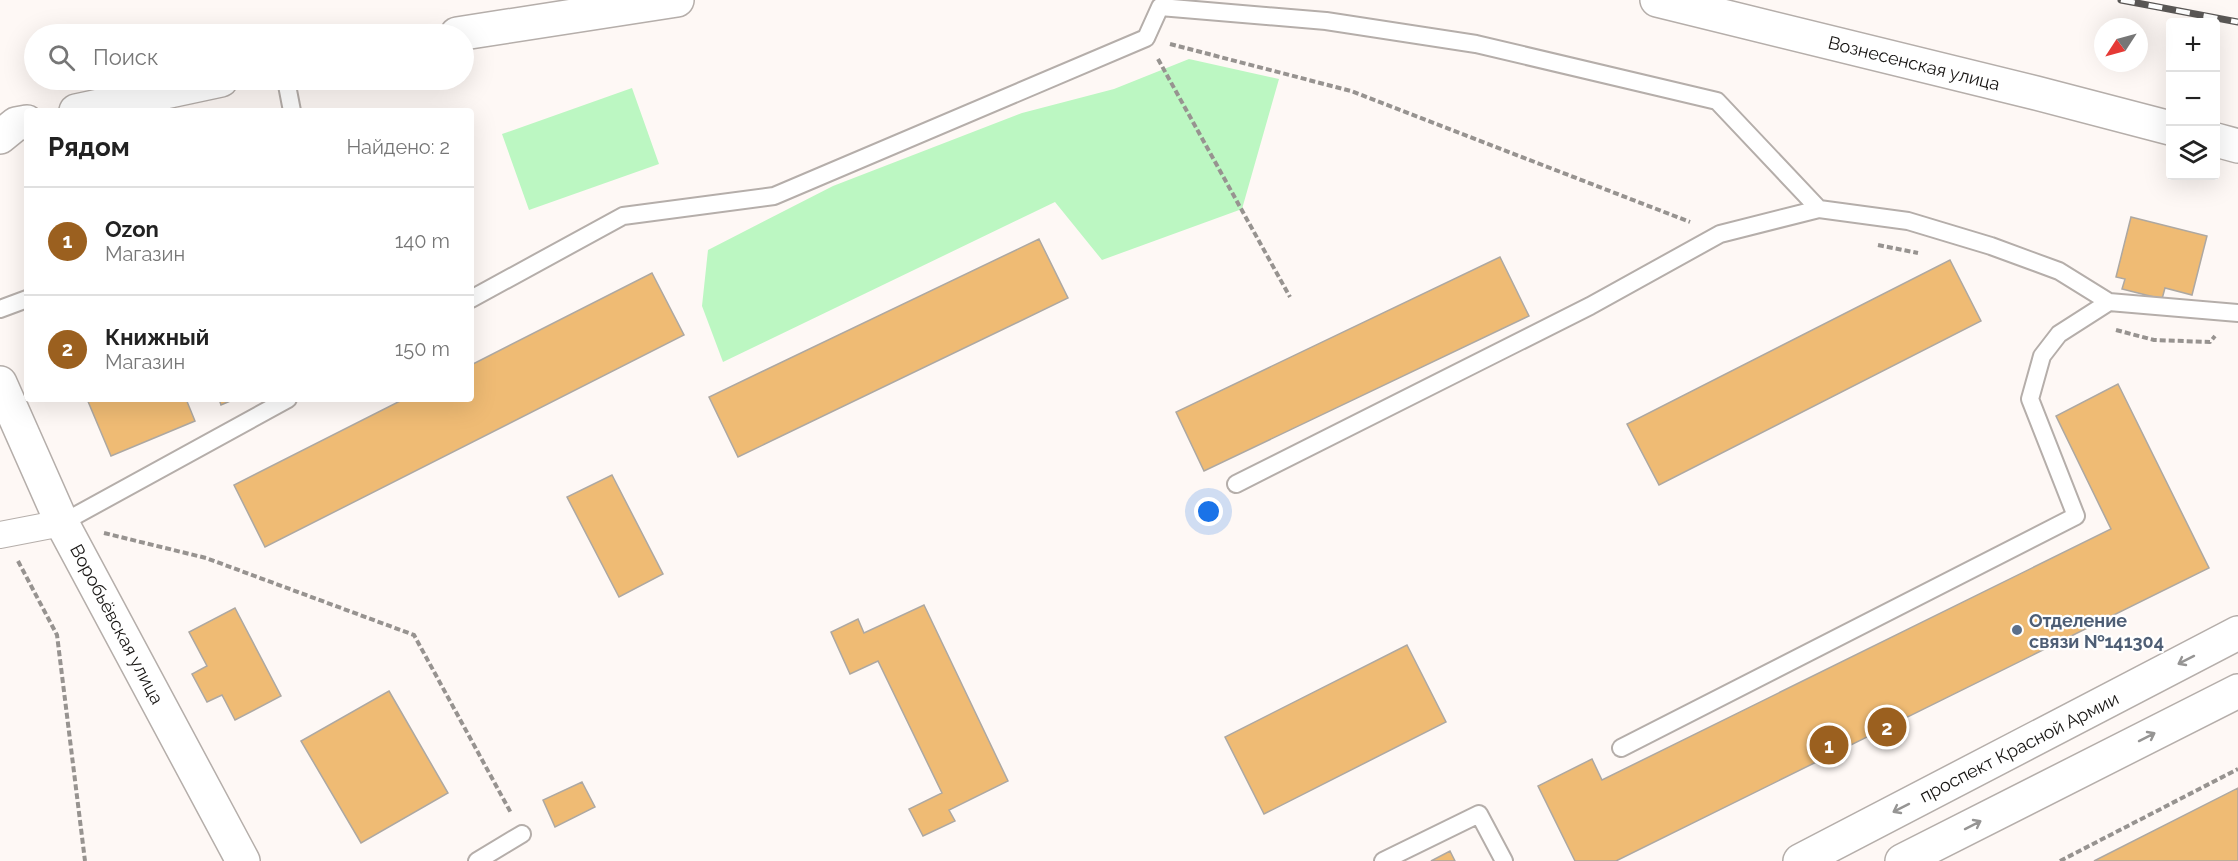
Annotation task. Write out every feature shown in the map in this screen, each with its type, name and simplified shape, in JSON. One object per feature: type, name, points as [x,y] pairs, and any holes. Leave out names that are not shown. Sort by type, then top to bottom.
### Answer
[{"type":"main road","points":[[474,31],[677,0]]},
{"type":"main road","name":"Вознесенская улица","points":[[1657,0],[2166,127]]},
{"type":"main road","points":[[90,108],[175,90]]},
{"type":"main road","points":[[0,137],[16,124],[24,123]]},
{"type":"main road","points":[[2220,141],[2238,146]]},
{"type":"main road","name":"Воробьёвская улица","points":[[0,382],[62,523],[243,861]]},
{"type":"main road","name":"проспект Красной Армии","points":[[1800,861],[2238,633]]},
{"type":"main road","points":[[1902,861],[1935,854],[2238,691]]},
{"type":"street","points":[[2,535],[62,523]]},
{"type":"lane","points":[[474,297],[623,216],[774,196],[1146,38],[1160,3],[1326,21],[1476,44],[1717,101],[1819,209]]},
{"type":"lane","points":[[288,90],[291,108]]},
{"type":"lane","points":[[1236,484],[1590,306],[1720,234],[1819,209],[1908,221],[1991,246],[2060,271],[2109,302],[2238,313]]},
{"type":"lane","points":[[0,309],[24,300]]},
{"type":"lane","points":[[1621,748],[2076,516],[2030,399],[2042,357],[2059,334],[2109,302]]},
{"type":"lane","points":[[62,523],[283,402]]},
{"type":"lane","points":[[1383,861],[1479,814],[1504,861]]},
{"type":"lane","points":[[477,861],[522,834]]},
{"type":"path","points":[[1146,38],[1351,91],[1720,234]]},
{"type":"path","points":[[1146,38],[1290,297]]},
{"type":"path","points":[[1876,244],[1921,253]]},
{"type":"path","points":[[2112,329],[2154,340],[2210,342],[2217,334]]},
{"type":"path","points":[[62,523],[206,558],[414,635],[522,834]]},
{"type":"path","points":[[2,535],[57,635],[85,861]]},
{"type":"path","points":[[2060,861],[2238,769]]},
{"type":"green space","points":[[1189,59],[1279,79],[1242,209],[1102,260],[1055,202],[723,362],[702,306],[708,250],[833,186],[1022,113],[1114,89]]},
{"type":"green space","points":[[632,88],[659,164],[529,210],[502,134]]},
{"type":"building","points":[[2131,217],[2207,236],[2192,295],[2165,288],[2162,299],[2122,289],[2125,279],[2116,277]]},
{"type":"building","points":[[1039,239],[1068,298],[738,457],[709,397]]},
{"type":"building","points":[[1500,257],[1529,316],[1204,471],[1176,412]]},
{"type":"building","points":[[1950,260],[1981,321],[1659,485],[1627,424]]},
{"type":"building","points":[[652,273],[684,335],[265,547],[234,485],[398,402],[474,402],[474,363]]},
{"type":"building","points":[[2118,384],[2209,568],[1616,861],[1575,861],[1538,786],[1592,759],[1602,780],[2111,529],[2056,416]]},
{"type":"building","points":[[88,402],[187,402],[195,421],[111,456]]},
{"type":"building","points":[[612,475],[663,574],[619,597],[567,497]]},
{"type":"building","points":[[924,605],[1008,781],[949,810],[955,821],[923,836],[909,809],[942,793],[878,661],[850,674],[831,632],[858,619],[864,633]]},
{"type":"building","points":[[235,608],[281,696],[235,720],[222,695],[207,702],[192,674],[207,666],[189,632]]},
{"type":"building","points":[[1407,645],[1446,722],[1264,814],[1225,737]]},
{"type":"building","points":[[389,691],[448,793],[361,843],[301,741]]},
{"type":"building","points":[[582,782],[595,807],[555,827],[543,800]]},
{"type":"building","points":[[2238,788],[2238,861],[2094,861]]},
{"type":"building","points":[[1450,851],[1455,861],[1431,861]]},
{"type":"railway","points":[[2121,0],[2238,22]]},
{"type":"place","name":"Отделение связи №141304","points":[[2017,630]]},
{"type":"place","name":"Книжный","points":[[1887,727]]},
{"type":"place","name":"Ozon","points":[[1829,745]]}]
